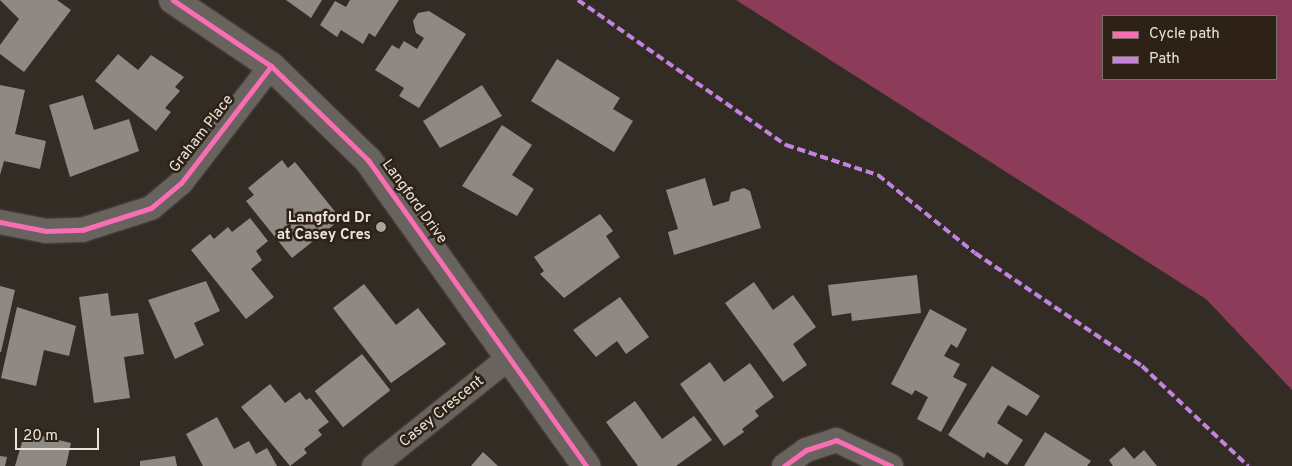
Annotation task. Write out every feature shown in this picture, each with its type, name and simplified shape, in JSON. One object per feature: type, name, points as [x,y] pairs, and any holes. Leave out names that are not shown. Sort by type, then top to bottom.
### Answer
[{"type":"street","name":"Langford Drive","points":[[173,0],[271,66],[368,160],[586,466]]},
{"type":"street","name":"Graham Place","points":[[0,222],[46,231],[82,230],[151,208],[181,183],[271,66]]},
{"type":"street","name":"Casey Crescent","points":[[374,466],[510,358]]},
{"type":"street","points":[[784,466],[806,450],[836,440],[891,466]]},
{"type":"shaded area","points":[[736,0],[1292,0],[1292,390],[1206,299]]},
{"type":"building","points":[[0,0],[57,0],[71,10],[24,72],[0,54],[0,45],[19,19]]},
{"type":"building","points":[[286,0],[322,0],[311,18]]},
{"type":"building","points":[[350,0],[399,0],[375,37],[369,33],[363,44],[341,30],[337,37],[320,25],[335,1],[346,7]]},
{"type":"building","points":[[429,11],[466,34],[419,108],[399,96],[404,88],[375,70],[392,45],[399,49],[404,41],[417,49],[424,38],[416,33],[413,21],[418,13]]},
{"type":"building","points":[[118,54],[138,70],[151,55],[184,77],[175,87],[180,91],[165,108],[171,112],[156,131],[95,81]]},
{"type":"building","points":[[557,59],[620,98],[613,109],[633,121],[614,152],[531,101]]},
{"type":"building","points":[[0,85],[25,90],[15,134],[46,141],[40,169],[4,161],[0,175]]},
{"type":"building","points":[[482,85],[502,116],[440,148],[423,121]]},
{"type":"building","points":[[83,95],[94,130],[129,119],[139,151],[70,177],[49,105]]},
{"type":"building","points":[[502,125],[532,145],[512,175],[534,189],[517,216],[462,186]]},
{"type":"building","points":[[282,160],[288,168],[295,162],[341,219],[292,258],[246,201],[254,195],[248,188]]},
{"type":"building","points":[[705,178],[713,206],[729,201],[731,192],[744,188],[750,191],[761,228],[674,255],[668,232],[678,229],[666,190]]},
{"type":"building","points":[[600,214],[613,231],[606,236],[620,257],[564,298],[540,274],[544,271],[534,257]]},
{"type":"building","points":[[250,218],[268,241],[256,251],[262,260],[251,269],[274,297],[246,319],[191,250],[210,234],[214,239],[228,227],[232,232]]},
{"type":"building","points":[[917,275],[921,313],[852,321],[851,313],[832,316],[828,285]]},
{"type":"building","points":[[206,281],[220,311],[194,323],[204,345],[175,359],[148,300]]},
{"type":"building","points":[[754,282],[773,310],[793,295],[816,327],[793,344],[807,365],[783,382],[725,303]]},
{"type":"building","points":[[364,284],[396,325],[418,308],[446,344],[391,383],[333,308]]},
{"type":"building","points":[[0,286],[15,290],[1,352],[0,352]]},
{"type":"building","points":[[108,293],[111,316],[138,313],[144,354],[124,357],[130,398],[94,403],[79,297]]},
{"type":"building","points":[[620,297],[649,337],[626,354],[617,341],[596,357],[573,330]]},
{"type":"building","points":[[17,307],[76,326],[69,356],[44,350],[36,386],[1,378]]},
{"type":"building","points":[[930,309],[967,329],[957,348],[951,344],[944,356],[960,364],[953,377],[967,384],[941,432],[917,419],[928,397],[915,390],[912,395],[891,384]]},
{"type":"building","points":[[362,354],[390,390],[343,427],[315,391]]},
{"type":"building","points":[[710,362],[724,382],[750,363],[774,397],[755,411],[759,416],[742,429],[744,432],[724,446],[680,384]]},
{"type":"building","points":[[992,366],[1040,396],[1027,416],[1008,405],[997,423],[1023,440],[1007,465],[987,452],[984,458],[948,435]]},
{"type":"building","points":[[270,384],[285,403],[300,392],[306,400],[310,398],[329,422],[318,430],[322,435],[304,449],[307,453],[290,466],[241,407]]},
{"type":"building","points":[[635,401],[662,439],[694,416],[712,440],[676,466],[638,466],[606,422]]},
{"type":"building","points":[[217,417],[234,449],[249,441],[256,454],[267,448],[277,466],[203,466],[186,434]]},
{"type":"building","points":[[25,432],[71,443],[66,466],[15,466]]},
{"type":"building","points":[[1045,432],[1091,461],[1087,466],[1024,466]]},
{"type":"building","points":[[1124,447],[1134,459],[1144,450],[1157,466],[1113,466],[1109,460]]},
{"type":"building","points":[[483,452],[498,466],[471,466]]},
{"type":"building","points":[[0,456],[7,457],[5,466],[0,466]]},
{"type":"building","points":[[175,456],[177,466],[140,466],[140,461]]},
{"type":"marked path","points":[[578,0],[786,145],[878,175],[975,253],[1142,366],[1248,466]]},
{"type":"cycle path","points":[[173,0],[271,66],[368,160],[586,466]]},
{"type":"cycle path","points":[[0,222],[46,231],[82,230],[151,208],[181,183],[271,66]]},
{"type":"cycle path","points":[[784,466],[806,450],[836,440],[891,466]]},
{"type":"place","name":"Langford Dr at Casey Cres","points":[[381,227]]}]
